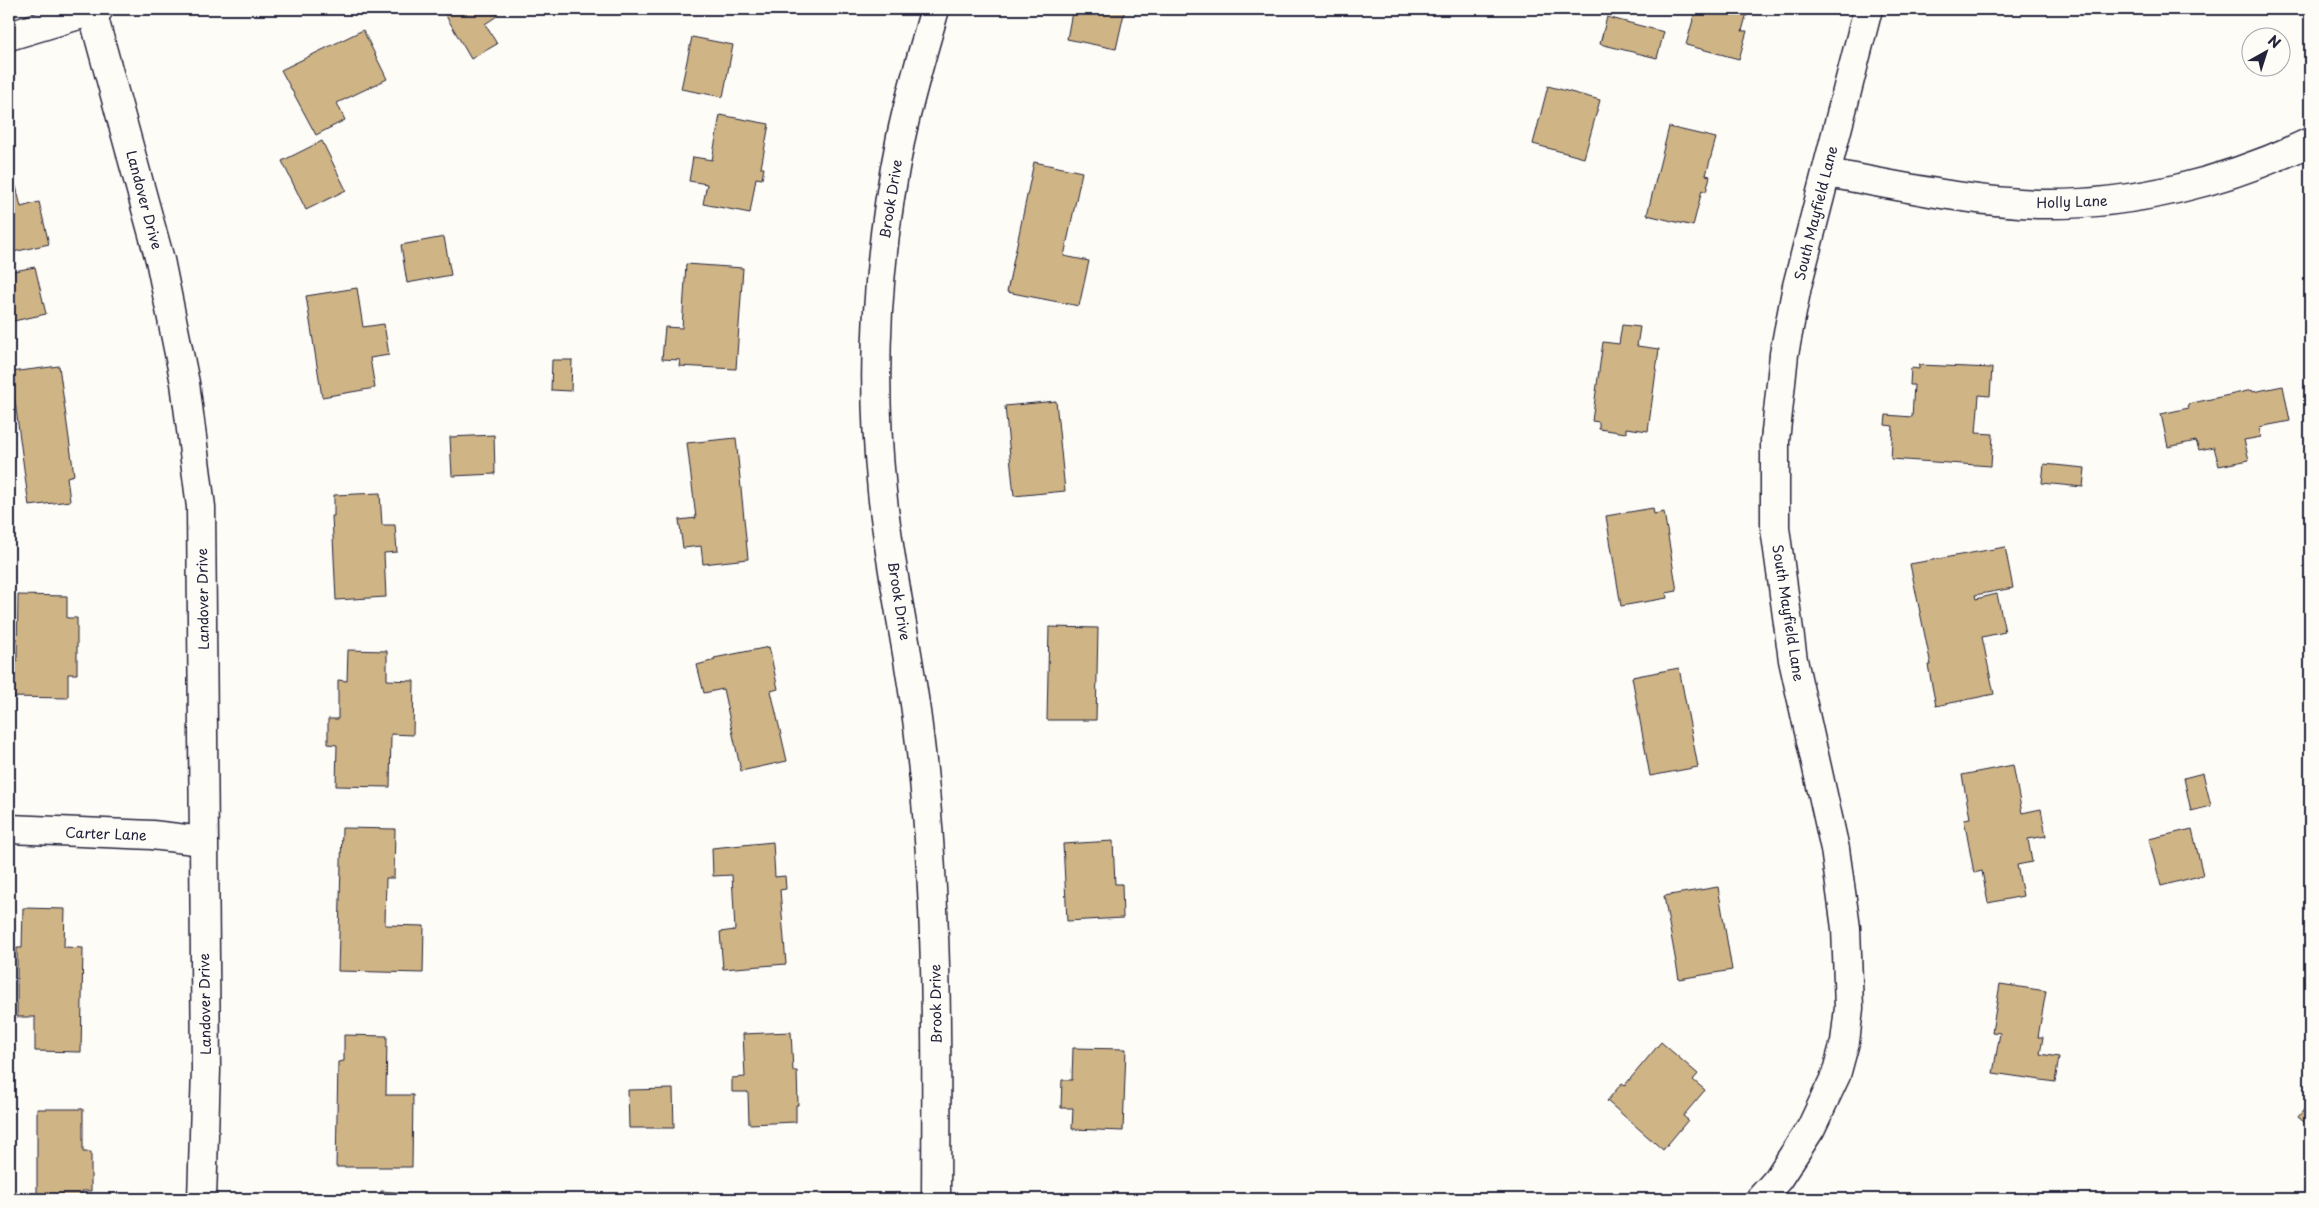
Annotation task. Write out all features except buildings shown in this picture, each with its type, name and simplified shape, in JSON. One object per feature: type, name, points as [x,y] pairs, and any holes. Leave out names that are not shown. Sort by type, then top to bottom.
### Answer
[{"type":"street","name":"Brook Drive","points":[[935,9],[901,138],[887,216],[876,328],[876,402],[882,493],[919,735],[932,876],[937,1043],[936,1199]]},
{"type":"street","name":"South Mayfield Lane","points":[[1760,1199],[1778,1179],[1811,1128],[1836,1075],[1845,1042],[1849,1008],[1846,928],[1834,850],[1793,660],[1775,528],[1775,440],[1784,354],[1798,286],[1868,9]]},
{"type":"street","points":[[9,36],[96,10]]},
{"type":"street","name":"Landover Drive","points":[[96,10],[160,260],[185,383],[201,507],[206,1070],[202,1199]]},
{"type":"street","name":"Holly Lane","points":[[1827,173],[1974,198],[2037,204],[2100,203],[2150,195],[2210,180],[2310,142]]},
{"type":"street","name":"Carter Lane","points":[[9,830],[152,835],[204,841]]}]
